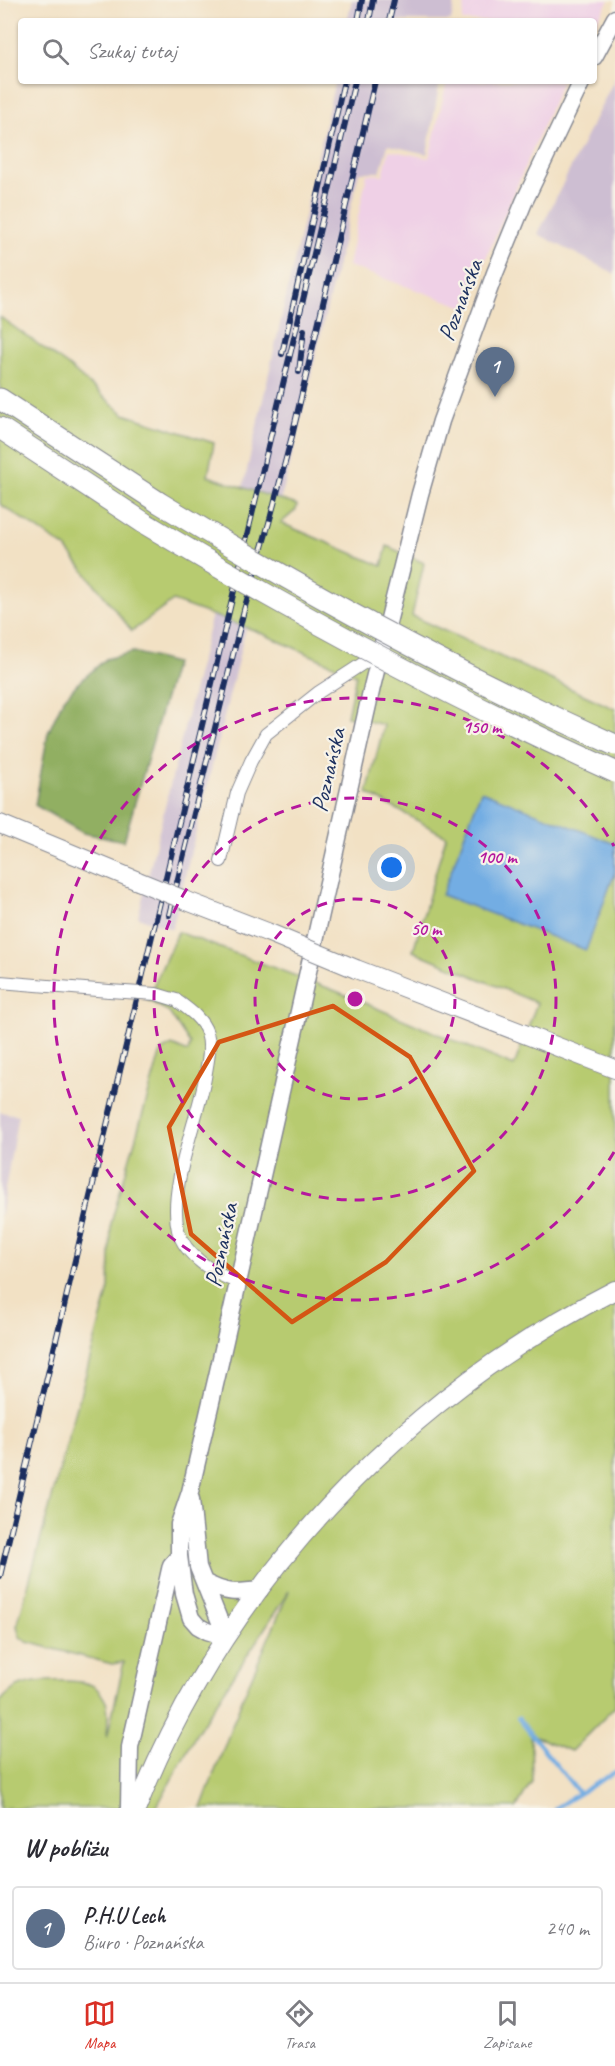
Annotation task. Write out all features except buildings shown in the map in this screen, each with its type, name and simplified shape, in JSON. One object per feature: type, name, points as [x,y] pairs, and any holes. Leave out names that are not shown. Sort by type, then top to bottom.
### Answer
[{"type":"highway","points":[[0,399],[158,502],[286,578],[495,689],[615,745]]},
{"type":"highway","points":[[0,428],[144,523],[353,643],[484,711],[615,772]]},
{"type":"main road","points":[[0,824],[356,969],[615,1069]]},
{"type":"main road","points":[[137,1808],[172,1729],[226,1637],[260,1590],[333,1502],[407,1430],[451,1394],[522,1343],[615,1290]]},
{"type":"street","points":[[597,51],[615,18]]},
{"type":"street","name":"Poznańska","points":[[226,1637],[207,1631],[191,1618],[184,1594],[179,1556],[179,1524],[190,1492],[380,653],[420,494],[441,421],[495,273],[524,202],[581,84]]},
{"type":"street","points":[[221,861],[237,793],[250,761],[266,734],[319,692],[380,653]]},
{"type":"street","points":[[0,982],[156,994],[176,1000],[196,1015],[207,1032],[210,1052],[176,1197],[178,1232],[192,1255],[210,1270],[238,1282]]},
{"type":"street","name":"Poznańska","points":[[190,1492],[196,1557],[226,1637]]},
{"type":"street","name":"Poznańska","points":[[129,1808],[130,1747],[171,1565],[179,1556]]},
{"type":"street","points":[[204,1582],[221,1591],[235,1593],[260,1590]]},
{"type":"highlighted area","points":[[333,1006],[410,1057],[474,1171],[386,1262],[292,1322],[191,1234],[169,1127],[219,1042]]},
{"type":"shaded area","points":[[352,0],[455,0],[452,18],[348,18]]},
{"type":"shaded area","points":[[465,0],[609,0],[597,21],[597,18],[462,18]]},
{"type":"shaded area","points":[[615,78],[615,274],[538,234]]},
{"type":"shaded area","points":[[334,84],[439,84],[427,154],[388,145],[380,172],[359,172],[289,468],[249,615],[172,929],[138,917],[242,492]]},
{"type":"shaded area","points":[[446,84],[561,84],[465,307],[348,266],[367,174],[383,175],[389,150],[429,158]]},
{"type":"shaded area","points":[[0,1112],[18,1115],[0,1218]]},
{"type":"green space","points":[[0,317],[67,365],[124,414],[214,443],[208,476],[297,505],[296,510],[281,523],[382,566],[387,546],[424,563],[412,616],[615,709],[615,1707],[571,1751],[531,1735],[532,1781],[516,1808],[201,1808],[243,1697],[289,1591],[198,1731],[156,1808],[0,1808],[0,1702],[19,1686],[29,1683],[59,1681],[89,1684],[97,1688],[106,1702],[107,1738],[124,1662],[112,1664],[27,1642],[20,1637],[17,1626],[109,1289],[111,1223],[161,1051],[172,1045],[188,1052],[190,1044],[168,1011],[147,1000],[178,932],[336,991],[514,1066],[537,1003],[413,951],[446,836],[367,793],[384,725],[347,716],[356,675],[256,631],[173,601],[132,631],[66,548],[0,504]]},
{"type":"green space","points":[[133,652],[175,663],[124,841],[83,833],[35,805],[48,733],[63,700],[77,684],[106,659]]},
{"type":"water","points":[[481,791],[615,844],[615,872],[586,950],[442,895]]},
{"type":"waterway","points":[[518,1718],[579,1793]]},
{"type":"waterway","points":[[555,1808],[615,1772]]},
{"type":"railway","points":[[359,18],[362,0]]},
{"type":"railway","points":[[370,18],[373,0]]},
{"type":"railway","points":[[390,18],[394,0]]},
{"type":"railway","points":[[282,354],[343,84]]},
{"type":"railway","points":[[0,1576],[354,84]]},
{"type":"railway","points":[[169,915],[244,610],[292,436],[374,84]]},
{"type":"railway","points":[[299,372],[304,330]]},
{"type":"place","name":"P.H.U Lech","points":[[495,397]]}]
